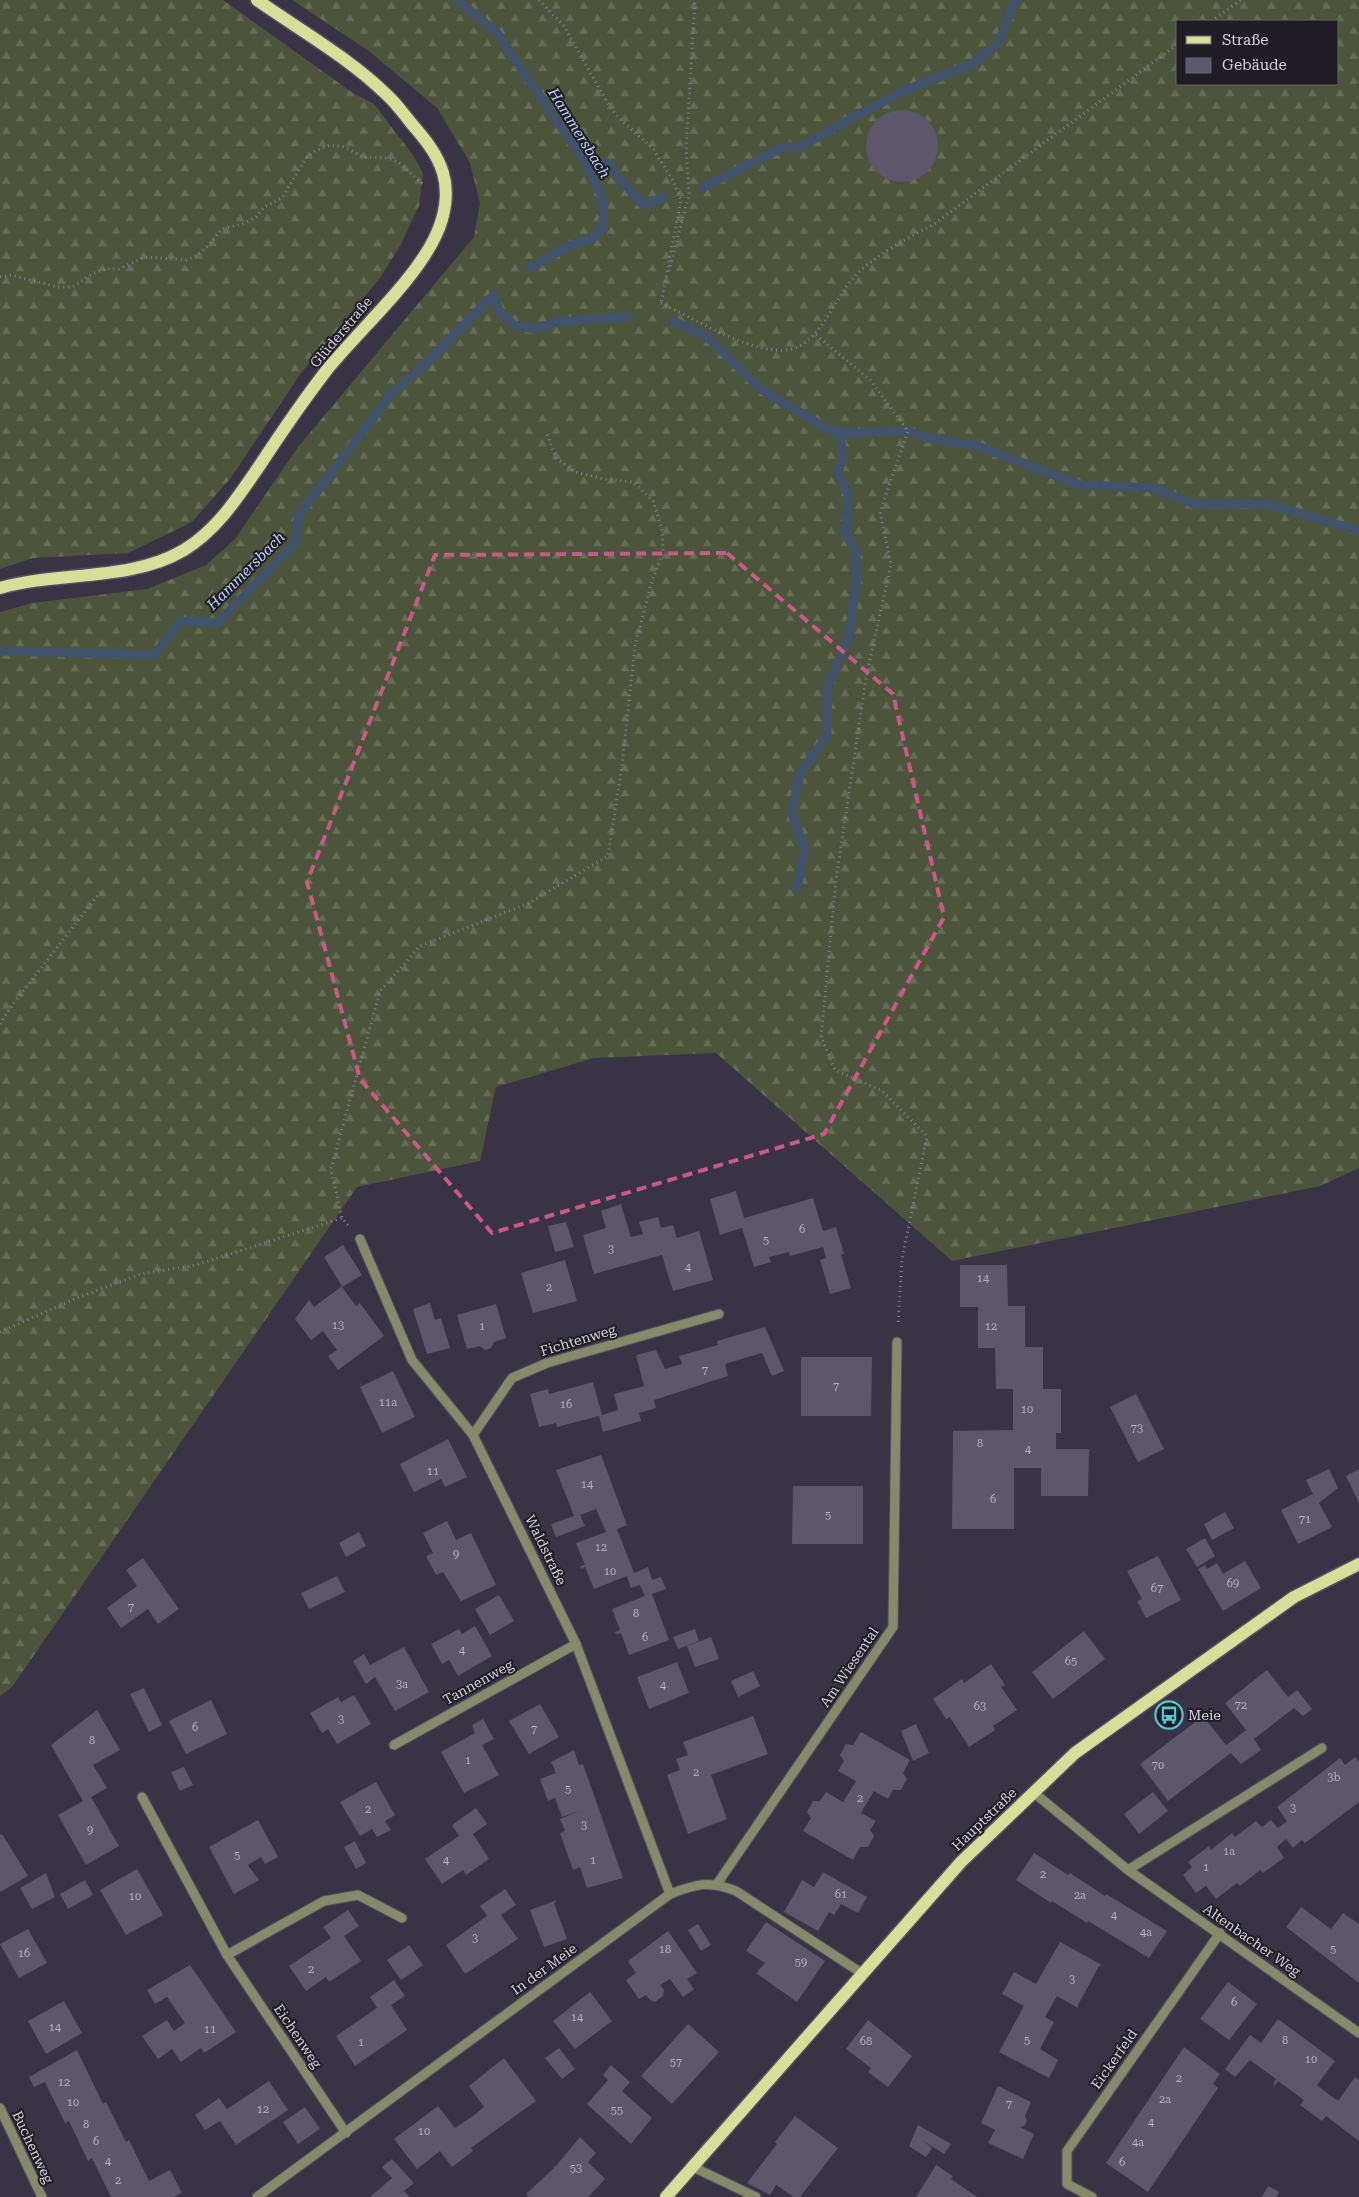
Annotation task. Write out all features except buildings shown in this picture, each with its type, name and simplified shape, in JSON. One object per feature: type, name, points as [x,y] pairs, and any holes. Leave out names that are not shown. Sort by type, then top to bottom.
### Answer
[{"type":"main road","name":"Glüderstraße","points":[[0,588],[20,582],[140,566],[181,551],[198,541],[230,508],[328,369],[405,281],[436,236],[446,205],[446,186],[435,155],[426,139],[387,95],[358,70],[257,0]]},
{"type":"main road","name":"Hauptstraße","points":[[666,2197],[961,1862],[1075,1753],[1294,1597],[1359,1564]]},
{"type":"street","name":"Waldstraße","points":[[360,1239],[412,1360],[474,1434],[576,1644],[670,1894]]},
{"type":"street","name":"Fichtenweg","points":[[474,1434],[512,1378],[547,1363],[719,1314]]},
{"type":"street","name":"Am Wiesental","points":[[717,1884],[893,1627],[897,1342]]},
{"type":"street","name":"Tannenweg","points":[[394,1744],[576,1644]]},
{"type":"street","points":[[1128,1870],[1322,1748]]},
{"type":"street","name":"Altenbacher Weg","points":[[1033,1792],[1128,1870],[1220,1933],[1359,2033]]},
{"type":"street","name":"Eichenweg","points":[[142,1797],[227,1955],[346,2133]]},
{"type":"street","name":"In der Meie","points":[[257,2197],[670,1894],[690,1886],[717,1884],[736,1890],[863,1974]]},
{"type":"street","points":[[227,1955],[324,1901],[358,1895],[402,1918]]},
{"type":"street","name":"Eickerfeld","points":[[1092,2197],[1067,2184],[1066,2150],[1220,1933]]},
{"type":"street","name":"Buchenweg","points":[[0,2108],[42,2197]]},
{"type":"street","points":[[694,2167],[756,2197]]},
{"type":"path","points":[[539,0],[564,26],[606,102],[618,117],[654,150],[673,181],[680,200],[661,303]]},
{"type":"path","points":[[661,303],[689,194],[686,123],[695,0]]},
{"type":"path","points":[[1212,20],[1241,0]]},
{"type":"path","points":[[661,303],[759,347],[778,351],[794,348],[816,334],[854,277],[894,247],[934,224],[1176,45]]},
{"type":"path","points":[[0,277],[11,275],[58,287],[73,287],[94,273],[106,269],[119,269],[145,258],[186,260],[198,255],[222,229],[245,223],[256,217],[264,207],[282,198],[306,158],[315,151],[330,145],[344,147],[364,157],[387,158],[398,162],[446,205]]},
{"type":"path","points":[[816,334],[870,380],[908,431],[880,512],[891,564],[866,678],[836,880],[821,1037],[835,1070],[881,1090],[927,1136],[902,1259],[897,1342]]},
{"type":"path","points":[[360,1239],[342,1218],[331,1168],[380,991],[420,946],[529,903],[608,856],[623,757],[635,646],[651,584],[664,552],[662,529],[653,501],[633,482],[604,479],[575,472],[556,458],[547,434]]},
{"type":"path","points":[[0,1024],[13,1004],[102,890]]},
{"type":"path","points":[[0,1332],[77,1298],[141,1274],[196,1265],[342,1218]]},
{"type":"highlighted area","points":[[727,553],[893,694],[944,917],[824,1134],[492,1233],[360,1079],[307,882],[435,555]]},
{"type":"green space","points":[[0,0],[223,0],[353,93],[374,104],[413,155],[423,173],[419,206],[400,246],[380,278],[301,373],[230,479],[192,522],[128,553],[33,558],[0,569]]},
{"type":"green space","points":[[292,0],[1359,0],[1359,1168],[1320,1186],[952,1261],[716,1053],[594,1058],[496,1087],[480,1161],[357,1187],[12,1687],[0,1696],[0,612],[32,603],[147,589],[206,565],[235,539],[298,447],[474,237],[480,203],[470,163],[437,108],[369,51]]},
{"type":"waterway","name":"Hammersbach","points":[[457,0],[497,33],[585,162],[603,199],[603,228],[592,239],[568,246],[530,268]]},
{"type":"waterway","points":[[702,188],[786,146],[799,147],[899,93],[972,64],[999,43],[1014,3],[1017,0]]},
{"type":"waterway","points":[[585,162],[609,163],[643,205],[664,197]]},
{"type":"waterway","name":"Hammersbach","points":[[0,651],[154,655],[181,621],[218,623],[296,542],[298,516],[394,391],[419,370],[494,295],[500,312],[514,325],[534,329],[557,322],[628,317]]},
{"type":"waterway","points":[[672,321],[705,335],[762,390],[831,431],[855,433],[908,431],[926,438],[975,445],[1080,485],[1153,488],[1194,504],[1267,504],[1359,531]]},
{"type":"waterway","points":[[797,888],[805,849],[792,813],[800,774],[827,736],[828,686],[849,636],[857,578],[856,551],[846,535],[848,494],[838,472],[843,459],[840,431]]},
{"type":"place","name":"Meie","points":[[1169,1715]]}]
